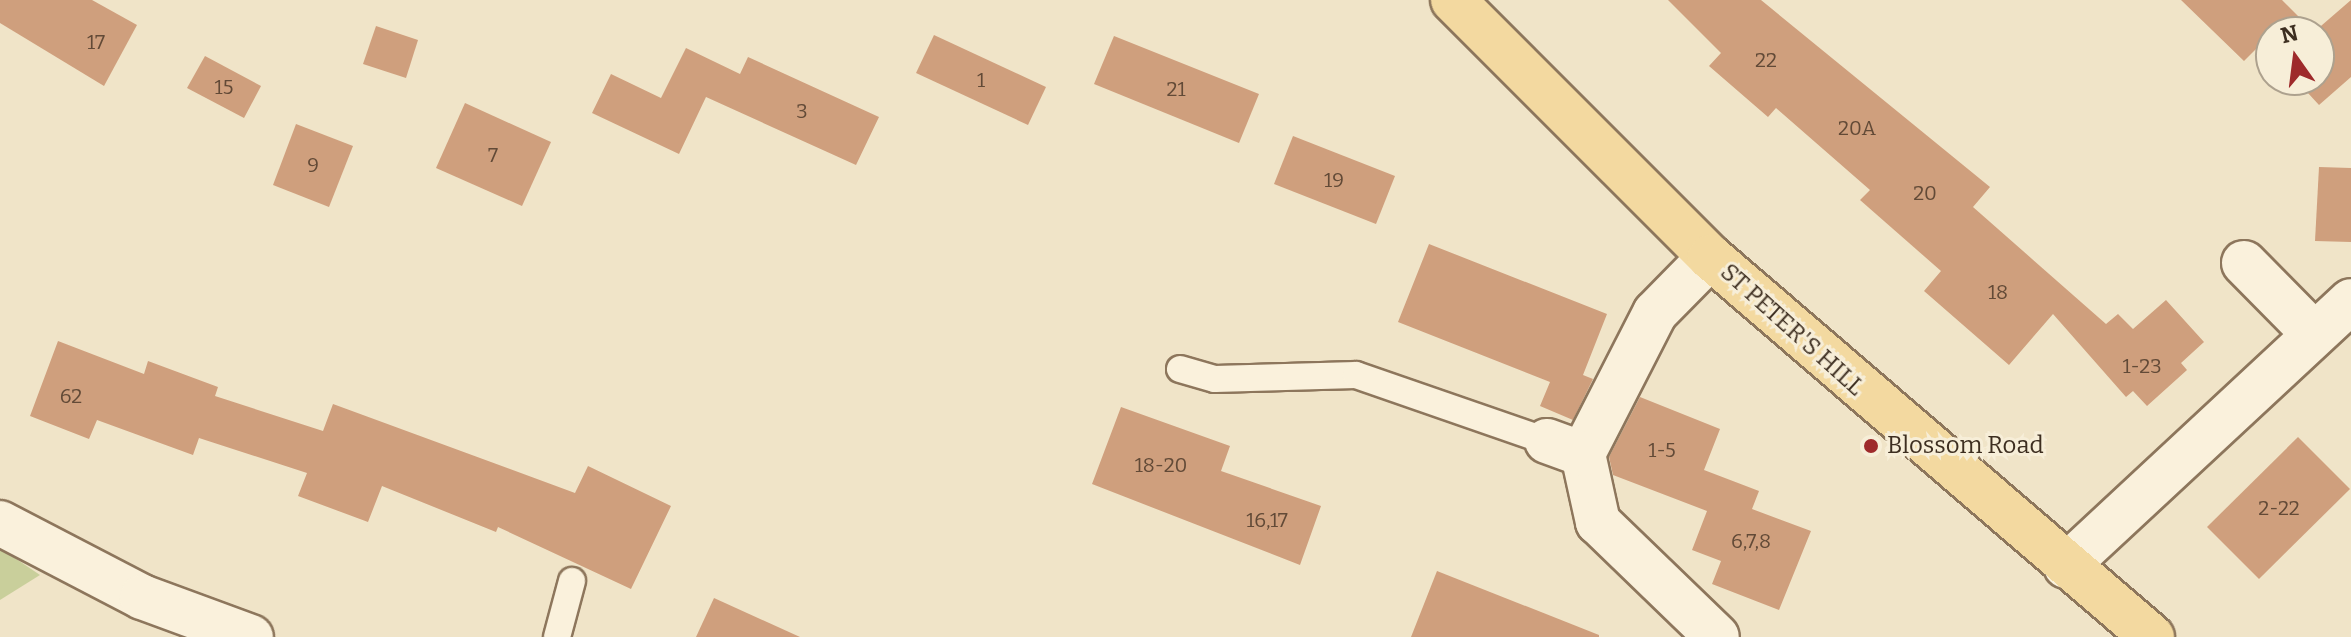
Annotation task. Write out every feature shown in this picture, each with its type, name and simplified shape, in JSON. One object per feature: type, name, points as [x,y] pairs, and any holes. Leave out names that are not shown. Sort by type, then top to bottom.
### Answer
[{"type":"main road","name":"ST PETER'S HILL","points":[[1453,0],[1710,257],[2152,637]]},
{"type":"street","points":[[1710,257],[1655,313],[1565,448],[1598,522],[1717,637]]},
{"type":"street","points":[[2244,263],[2312,332]]},
{"type":"street","points":[[2066,566],[2312,332],[2351,301]]},
{"type":"street","points":[[0,523],[142,597],[251,637]]},
{"type":"lane","points":[[1180,369],[1215,379],[1356,375],[1565,448]]},
{"type":"lane","points":[[557,637],[572,581]]},
{"type":"green space","points":[[0,548],[40,575],[0,600]]},
{"type":"building","points":[[0,0],[92,0],[137,25],[104,86],[0,23]]},
{"type":"building","points":[[1668,0],[1761,0],[1990,187],[1973,207],[2106,324],[2118,314],[2133,329],[2166,300],[2204,342],[2181,363],[2187,370],[2147,406],[2133,391],[2126,397],[2053,314],[2009,365],[1924,291],[1941,271],[1860,200],[1870,190],[1776,108],[1768,117],[1709,66],[1721,53]]},
{"type":"building","points":[[2181,0],[2282,0],[2298,16],[2255,16],[2255,50],[2244,61]]},
{"type":"building","points":[[2351,0],[2351,77],[2335,91],[2335,16],[2332,16]]},
{"type":"building","points":[[376,26],[418,40],[406,78],[363,64]]},
{"type":"building","points":[[934,35],[1046,87],[1028,125],[916,73]]},
{"type":"building","points":[[1114,36],[1259,94],[1239,143],[1094,84]]},
{"type":"building","points":[[686,48],[740,74],[748,57],[879,117],[856,165],[706,97],[679,154],[592,113],[611,74],[661,98]]},
{"type":"building","points":[[205,56],[261,86],[244,118],[187,88]]},
{"type":"building","points":[[2311,96],[2329,96],[2319,105]]},
{"type":"building","points":[[465,103],[551,142],[522,206],[436,168]]},
{"type":"building","points":[[296,124],[353,146],[329,207],[273,185]]},
{"type":"building","points":[[1293,136],[1395,176],[1376,224],[1274,184]]},
{"type":"building","points":[[2319,167],[2351,168],[2351,242],[2315,241]]},
{"type":"building","points":[[1429,244],[1607,314],[1583,375],[1593,379],[1573,420],[1540,406],[1550,382],[1398,322]]},
{"type":"building","points":[[58,341],[144,374],[148,361],[218,387],[215,396],[323,431],[333,404],[575,493],[588,466],[671,506],[631,589],[498,527],[496,532],[382,486],[368,522],[298,496],[307,473],[199,438],[193,455],[97,420],[89,439],[30,416]]},
{"type":"building","points":[[1640,397],[1720,429],[1704,470],[1759,491],[1752,509],[1811,531],[1779,610],[1712,584],[1721,561],[1692,550],[1707,511],[1613,475],[1609,457]]},
{"type":"building","points":[[1121,407],[1230,446],[1221,471],[1321,506],[1300,565],[1092,484]]},
{"type":"building","points":[[2298,437],[2350,489],[2259,579],[2207,527]]},
{"type":"building","points":[[1437,571],[1599,635],[1599,637],[1411,637]]},
{"type":"building","points":[[714,598],[800,637],[696,637]]},
{"type":"place","name":"Blossom Road","points":[[1871,446]]}]
